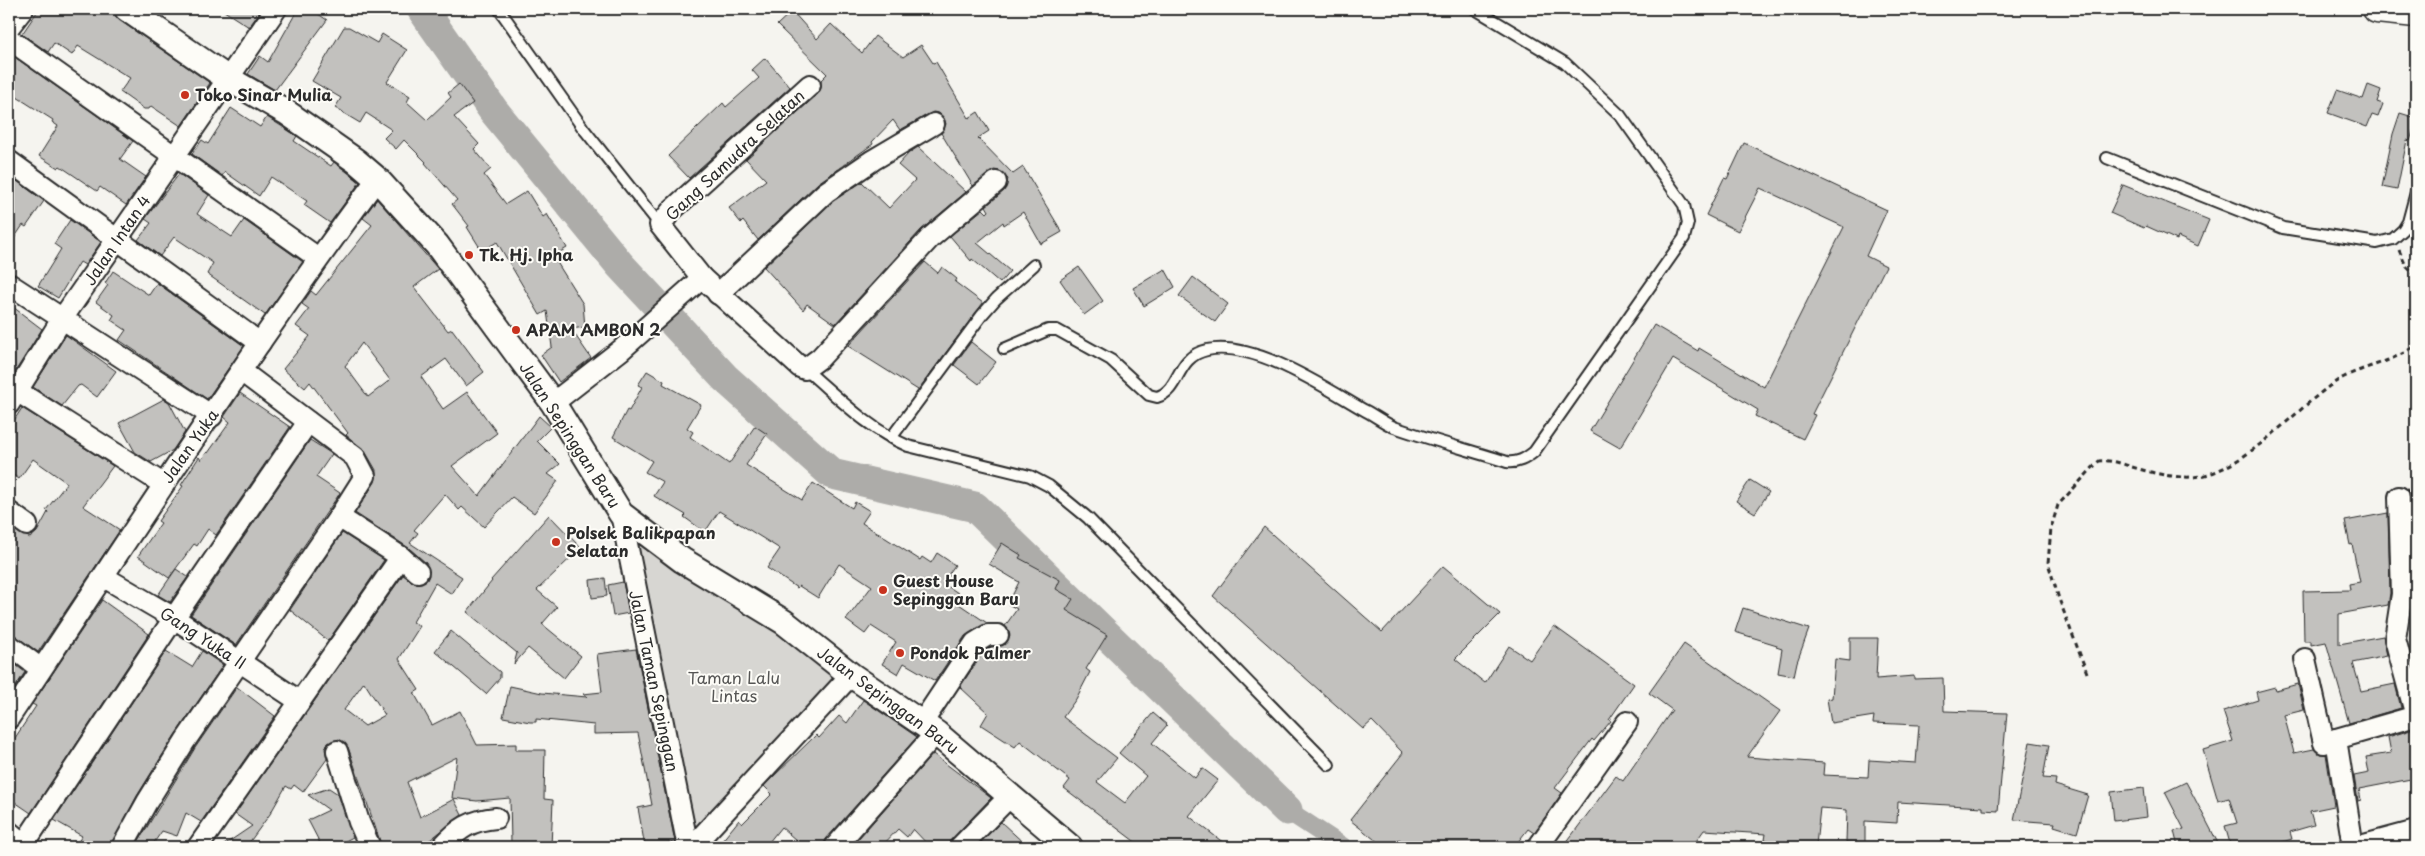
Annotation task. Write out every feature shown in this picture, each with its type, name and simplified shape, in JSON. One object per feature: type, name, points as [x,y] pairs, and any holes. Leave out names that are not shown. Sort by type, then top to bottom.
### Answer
[{"type":"highway","points":[[2376,9],[2416,12]]},
{"type":"street","points":[[9,27],[23,9]]},
{"type":"street","name":"Jalan Sepinggan Baru","points":[[127,9],[227,78],[286,112],[356,161],[377,179],[437,245],[553,403],[621,514],[682,560],[784,622],[851,675],[929,728],[1070,847]]},
{"type":"street","name":"Jalan Intan 4","points":[[12,394],[276,9]]},
{"type":"street","points":[[9,39],[318,258]]},
{"type":"street","name":"Gang Samudra Selatan","points":[[660,225],[672,210],[810,85]]},
{"type":"street","points":[[718,294],[826,192],[873,160],[934,124]]},
{"type":"street","points":[[9,161],[260,343]]},
{"type":"street","name":"Jalan Yuka","points":[[9,718],[104,577],[163,484],[212,416],[318,258],[377,179]]},
{"type":"street","points":[[660,225],[697,282],[718,294],[805,369],[820,358],[930,238],[996,182]]},
{"type":"street","points":[[553,403],[621,350],[697,282]]},
{"type":"street","points":[[9,284],[212,416]]},
{"type":"street","points":[[122,847],[147,802],[239,661],[353,499],[366,476],[355,457],[241,371]]},
{"type":"street","points":[[12,394],[163,484]]},
{"type":"street","points":[[20,841],[308,422]]},
{"type":"street","points":[[2304,659],[2324,743],[2416,716],[2395,639],[2402,594],[2399,497]]},
{"type":"street","points":[[9,512],[27,525]]},
{"type":"street","name":"Jalan Taman Sepinggan","points":[[621,514],[690,847]]},
{"type":"street","points":[[339,517],[401,557],[418,572]]},
{"type":"street","points":[[198,847],[401,557]]},
{"type":"street","name":"Gang Yuka II","points":[[104,577],[174,618],[299,701]]},
{"type":"street","points":[[835,847],[929,728],[975,643],[988,635],[998,635]]},
{"type":"street","points":[[9,645],[41,669]]},
{"type":"street","points":[[690,847],[851,675]]},
{"type":"street","points":[[1538,847],[1627,722]]},
{"type":"street","points":[[2336,739],[2353,847]]},
{"type":"street","points":[[337,751],[359,822],[370,847]]},
{"type":"street","points":[[960,847],[1010,796]]},
{"type":"street","points":[[442,847],[463,826],[479,820],[496,818]]},
{"type":"street","points":[[2364,847],[2416,832]]},
{"type":"lane","points":[[499,9],[583,128],[660,225]]},
{"type":"lane","points":[[1004,349],[1048,330],[1058,330],[1111,360],[1149,395],[1157,397],[1169,391],[1184,364],[1197,353],[1224,348],[1253,352],[1311,380],[1393,426],[1507,462],[1515,463],[1524,460],[1534,452],[1684,238],[1688,223],[1684,205],[1620,115],[1565,63],[1475,9]]},
{"type":"lane","points":[[2107,158],[2283,228],[2377,243],[2393,239],[2403,230],[2408,222],[2416,192]]},
{"type":"lane","points":[[891,438],[982,315],[996,299],[1034,265]]},
{"type":"lane","points":[[805,369],[875,430],[891,438],[908,446],[1030,476],[1049,486],[1088,518],[1329,765]]},
{"type":"path","points":[[2393,239],[2406,266],[2416,276]]},
{"type":"path","points":[[2087,673],[2058,599],[2048,563],[2051,528],[2058,505],[2100,461],[2113,460],[2168,476],[2194,477],[2227,466],[2271,437],[2331,385],[2353,372],[2401,356],[2416,345]]},
{"type":"green space","name":"Taman Lalu Lintas","points":[[634,537],[839,675],[695,831]]},
{"type":"building","points":[[39,9],[113,9],[119,20],[210,83],[181,126],[151,106],[149,109],[144,109],[120,92],[130,78],[78,46],[72,55],[54,43],[48,52],[22,34]]},
{"type":"building","points":[[221,9],[262,9],[249,27]]},
{"type":"building","points":[[298,9],[311,9],[327,20],[275,90],[248,74],[260,56],[268,62]]},
{"type":"building","points":[[792,11],[817,39],[831,24],[862,53],[875,36],[903,57],[921,45],[933,63],[936,62],[969,118],[978,112],[989,131],[978,138],[1013,174],[1023,167],[1062,232],[1041,244],[1023,212],[1004,225],[1003,222],[977,243],[1010,271],[1000,283],[972,259],[971,261],[950,236],[983,209],[987,213],[989,211],[986,206],[1004,191],[1008,179],[1000,171],[994,170],[973,186],[941,133],[946,124],[944,118],[939,113],[933,112],[900,130],[893,120],[872,142],[873,144],[818,183],[758,240],[743,221],[741,223],[729,208],[766,180],[746,159],[818,94],[821,88],[821,80],[827,74],[777,25]]},
{"type":"building","points":[[344,27],[349,27],[377,43],[382,34],[407,50],[387,82],[410,96],[407,102],[427,120],[451,97],[448,93],[459,84],[473,103],[454,117],[479,144],[474,149],[491,169],[484,175],[506,204],[527,191],[543,217],[547,214],[567,248],[553,256],[583,304],[585,327],[571,329],[591,358],[559,382],[541,355],[552,347],[547,311],[540,315],[497,242],[482,251],[467,227],[469,226],[452,204],[457,200],[426,162],[404,140],[396,149],[384,138],[392,130],[366,113],[360,123],[335,108],[341,98],[312,81]]},
{"type":"building","points":[[9,53],[133,141],[120,159],[146,177],[126,205],[100,187],[97,191],[60,166],[58,168],[39,156],[58,126],[52,122],[53,120],[9,92]]},
{"type":"building","points":[[765,58],[790,87],[689,178],[668,156],[723,103],[726,107],[759,78],[752,70]]},
{"type":"building","points":[[2368,85],[2381,90],[2377,102],[2383,104],[2378,117],[2372,115],[2367,127],[2328,113],[2337,90],[2363,99]]},
{"type":"building","points":[[231,108],[260,127],[267,117],[297,136],[294,141],[331,166],[334,162],[360,182],[330,223],[304,205],[307,201],[271,177],[259,196],[225,172],[222,176],[192,154],[202,140],[208,144]]},
{"type":"building","points":[[2400,113],[2416,118],[2416,122],[2410,141],[2407,140],[2397,190],[2382,187],[2393,134]]},
{"type":"building","points":[[1744,143],[1887,210],[1866,256],[1886,266],[1812,414],[1815,415],[1803,439],[1755,416],[1758,410],[1673,359],[1620,448],[1590,431],[1654,325],[1698,351],[1699,348],[1764,387],[1844,227],[1760,188],[1738,231],[1706,215],[1724,178],[1727,179]]},
{"type":"building","points":[[918,147],[966,192],[921,230],[835,324],[807,304],[803,310],[764,267],[833,201],[862,182],[889,208],[915,180],[898,165],[909,153]]},
{"type":"building","points":[[179,174],[209,195],[197,214],[232,237],[244,220],[303,262],[265,315],[207,274],[213,263],[174,237],[160,256],[138,240],[151,223],[145,219]]},
{"type":"building","points":[[9,175],[44,201],[26,227],[23,225],[9,246]]},
{"type":"building","points":[[2123,185],[2209,220],[2198,246],[2178,237],[2177,240],[2146,226],[2144,228],[2110,213]]},
{"type":"building","points":[[377,199],[438,269],[414,287],[448,331],[452,329],[484,372],[466,386],[446,359],[421,377],[443,409],[467,392],[497,433],[452,466],[479,496],[539,416],[551,427],[537,441],[560,464],[548,474],[558,481],[534,513],[512,497],[484,527],[462,507],[459,510],[445,494],[414,530],[418,533],[410,543],[462,577],[452,594],[435,583],[413,622],[420,626],[399,659],[419,690],[414,693],[432,725],[460,711],[477,745],[516,744],[516,750],[545,750],[544,799],[553,800],[551,847],[524,847],[524,842],[511,843],[510,798],[477,801],[452,798],[457,757],[407,782],[420,817],[454,799],[462,815],[426,843],[427,847],[382,847],[348,747],[339,739],[328,743],[325,749],[327,759],[303,792],[294,785],[291,789],[286,786],[270,814],[246,847],[221,847],[252,826],[235,814],[403,575],[416,584],[427,580],[429,575],[426,563],[409,548],[355,513],[375,482],[376,470],[365,451],[346,435],[348,433],[310,382],[305,388],[283,369],[310,336],[296,326],[309,309],[302,304],[311,291],[316,295],[372,225],[363,218]],"holes":[[[362,343],[390,380],[368,397],[345,366]],[[364,682],[385,715],[365,726],[344,710]]]},
{"type":"building","points":[[70,220],[101,242],[85,265],[80,262],[58,298],[38,286],[61,249],[54,244]]},
{"type":"building","points":[[925,262],[938,273],[942,267],[957,279],[955,282],[983,303],[918,390],[848,346]]},
{"type":"building","points":[[1079,267],[1103,301],[1084,315],[1060,280]]},
{"type":"building","points":[[1165,269],[1175,287],[1144,306],[1133,288]]},
{"type":"building","points":[[113,271],[149,295],[157,283],[244,346],[207,399],[119,340],[126,330],[111,320],[114,315],[96,302],[108,285],[105,283]]},
{"type":"building","points":[[1193,277],[1228,304],[1215,322],[1179,296]]},
{"type":"building","points":[[9,304],[42,329],[13,375],[9,373]]},
{"type":"building","points":[[66,335],[116,371],[97,397],[81,385],[78,386],[62,406],[33,387]]},
{"type":"building","points":[[971,342],[996,362],[979,384],[954,365]]},
{"type":"building","points":[[647,371],[664,381],[663,384],[701,405],[687,428],[693,432],[690,437],[729,464],[755,426],[767,434],[746,465],[802,500],[813,483],[852,508],[855,502],[870,511],[862,523],[920,560],[922,557],[931,563],[937,553],[955,565],[948,575],[952,577],[946,585],[958,593],[953,600],[987,623],[965,636],[935,681],[904,663],[898,674],[882,664],[896,642],[871,626],[865,634],[846,620],[872,586],[839,564],[818,598],[799,586],[797,588],[767,568],[780,549],[719,511],[705,532],[684,517],[686,515],[654,496],[663,482],[645,472],[652,461],[613,437],[642,387],[638,385]]},
{"type":"building","points":[[240,393],[290,427],[216,535],[208,529],[197,546],[194,544],[169,578],[138,556],[161,523],[158,521],[183,486],[181,485],[199,457],[201,460],[208,453],[230,422],[224,417]]},
{"type":"building","points":[[164,399],[169,402],[185,432],[173,450],[151,462],[135,452],[119,423]]},
{"type":"building","points":[[22,408],[113,466],[83,506],[120,530],[38,652],[9,633],[9,526],[30,538],[37,532],[48,512],[46,510],[67,483],[33,459],[19,479],[9,472],[9,428]]},
{"type":"building","points":[[310,440],[332,454],[316,477],[340,493],[236,645],[191,615]]},
{"type":"building","points":[[1750,480],[1769,492],[1755,513],[1736,501]]},
{"type":"building","points":[[2388,513],[2390,593],[2388,605],[2339,614],[2339,644],[2383,636],[2387,656],[2353,663],[2361,691],[2395,684],[2401,708],[2349,723],[2326,642],[2311,645],[2311,641],[2304,641],[2303,591],[2350,590],[2349,584],[2360,582],[2345,521]]},
{"type":"building","points":[[549,515],[581,548],[537,590],[557,607],[542,624],[581,656],[564,678],[528,648],[514,664],[517,653],[467,612],[491,580]]},
{"type":"building","points":[[1264,527],[1382,632],[1443,566],[1500,614],[1455,659],[1485,683],[1509,646],[1530,660],[1554,626],[1634,684],[1609,720],[1611,721],[1594,741],[1592,739],[1555,788],[1562,793],[1534,833],[1528,829],[1514,847],[1411,847],[1399,839],[1393,847],[1384,847],[1350,820],[1403,753],[1372,721],[1363,729],[1213,596]]},
{"type":"building","points":[[342,533],[384,560],[328,641],[290,610]]},
{"type":"building","points":[[1002,543],[1021,555],[1019,558],[1060,580],[1056,589],[1073,599],[1066,610],[1107,635],[1086,669],[1090,672],[1076,699],[1063,717],[1117,758],[1097,782],[1125,803],[1146,776],[1119,753],[1153,713],[1167,725],[1152,743],[1195,778],[1202,768],[1218,780],[1189,816],[1229,847],[1142,847],[1064,788],[1070,780],[1020,741],[1015,747],[981,725],[988,713],[960,687],[983,652],[991,647],[1003,645],[1010,635],[1005,626],[1017,609],[1008,604],[1019,582],[989,564]]},
{"type":"building","points":[[176,569],[188,577],[170,602],[158,595]]},
{"type":"building","points":[[605,578],[607,596],[592,598],[590,580]]},
{"type":"building","points":[[623,582],[629,613],[613,616],[608,585]]},
{"type":"building","points":[[102,600],[149,634],[31,813],[9,798],[9,747],[36,706],[32,704]]},
{"type":"building","points":[[1743,608],[1809,629],[1794,676],[1778,673],[1782,649],[1776,647],[1777,645],[1735,632]]},
{"type":"building","points":[[451,631],[500,672],[500,678],[486,694],[435,651]]},
{"type":"building","points":[[1850,638],[1878,638],[1876,679],[1914,676],[1914,679],[1943,678],[1944,711],[2007,713],[1998,811],[1983,810],[1983,807],[1898,802],[1897,823],[1865,821],[1865,843],[1846,842],[1847,810],[1820,808],[1816,845],[1765,840],[1766,834],[1704,830],[1692,847],[1563,847],[1616,776],[1623,781],[1672,710],[1649,693],[1684,644],[1780,711],[1747,757],[1824,763],[1823,775],[1868,777],[1869,760],[1916,763],[1919,725],[1873,723],[1874,716],[1831,723],[1827,699],[1832,698],[1835,659],[1850,661]]},
{"type":"building","points":[[636,649],[675,842],[645,847],[638,808],[652,805],[638,733],[594,734],[594,725],[536,719],[536,722],[530,722],[503,717],[510,686],[542,693],[587,697],[583,694],[602,692],[597,654]]},
{"type":"building","points":[[166,651],[192,667],[202,651],[223,665],[175,735],[137,796],[110,847],[74,847],[82,836],[54,820]]},
{"type":"building","points":[[9,660],[25,672],[11,694],[9,693]]},
{"type":"building","points":[[2298,684],[2304,710],[2284,715],[2294,753],[2314,749],[2321,754],[2326,754],[2334,806],[2310,811],[2314,825],[2290,832],[2292,839],[2266,847],[2231,847],[2225,826],[2237,823],[2229,798],[2218,801],[2203,750],[2233,741],[2223,711],[2258,700],[2256,692],[2275,687],[2276,690]]},
{"type":"building","points":[[237,687],[275,716],[201,822],[186,813],[177,836],[162,831],[151,847],[135,847],[195,748]]},
{"type":"building","points":[[863,700],[917,737],[826,839],[823,847],[804,847],[781,827],[765,847],[717,847],[739,820],[742,824],[772,794],[764,786],[816,735],[819,738],[839,716],[847,723]]},
{"type":"building","points":[[2414,729],[2416,739],[2416,778],[2359,789],[2361,800],[2358,801],[2354,776],[2369,773],[2366,757],[2391,753],[2388,737]]},
{"type":"building","points":[[2030,742],[2049,745],[2043,778],[2056,779],[2055,785],[2088,795],[2077,833],[2054,826],[2055,823],[2014,820]]},
{"type":"building","points":[[933,754],[991,798],[952,839],[948,847],[930,847],[913,829],[907,837],[898,829],[881,847],[851,847]]},
{"type":"building","points":[[2186,782],[2220,847],[2178,847],[2174,831],[2184,829],[2165,792]]},
{"type":"building","points":[[329,788],[338,794],[353,837],[334,847],[322,847],[308,820],[329,810],[308,795]]},
{"type":"building","points":[[2144,788],[2147,817],[2114,821],[2111,792]]},
{"type":"building","points":[[1001,822],[1028,847],[980,847],[978,845]]},
{"type":"waterway","points":[[422,9],[493,110],[620,265],[725,378],[832,474],[975,507],[1287,810]]},
{"type":"waterway","points":[[1287,810],[1343,847]]},
{"type":"place","name":"Toko Sinar Mulia","points":[[185,95]]},
{"type":"place","name":"Tk. Hj. Ipha","points":[[469,255]]},
{"type":"place","name":"APAM AMBON 2","points":[[516,330]]},
{"type":"place","name":"Polsek Balikpapan Selatan","points":[[556,542]]},
{"type":"place","name":"Guest House Sepinggan Baru","points":[[883,590]]},
{"type":"place","name":"Pondok Palmer","points":[[900,653]]}]
